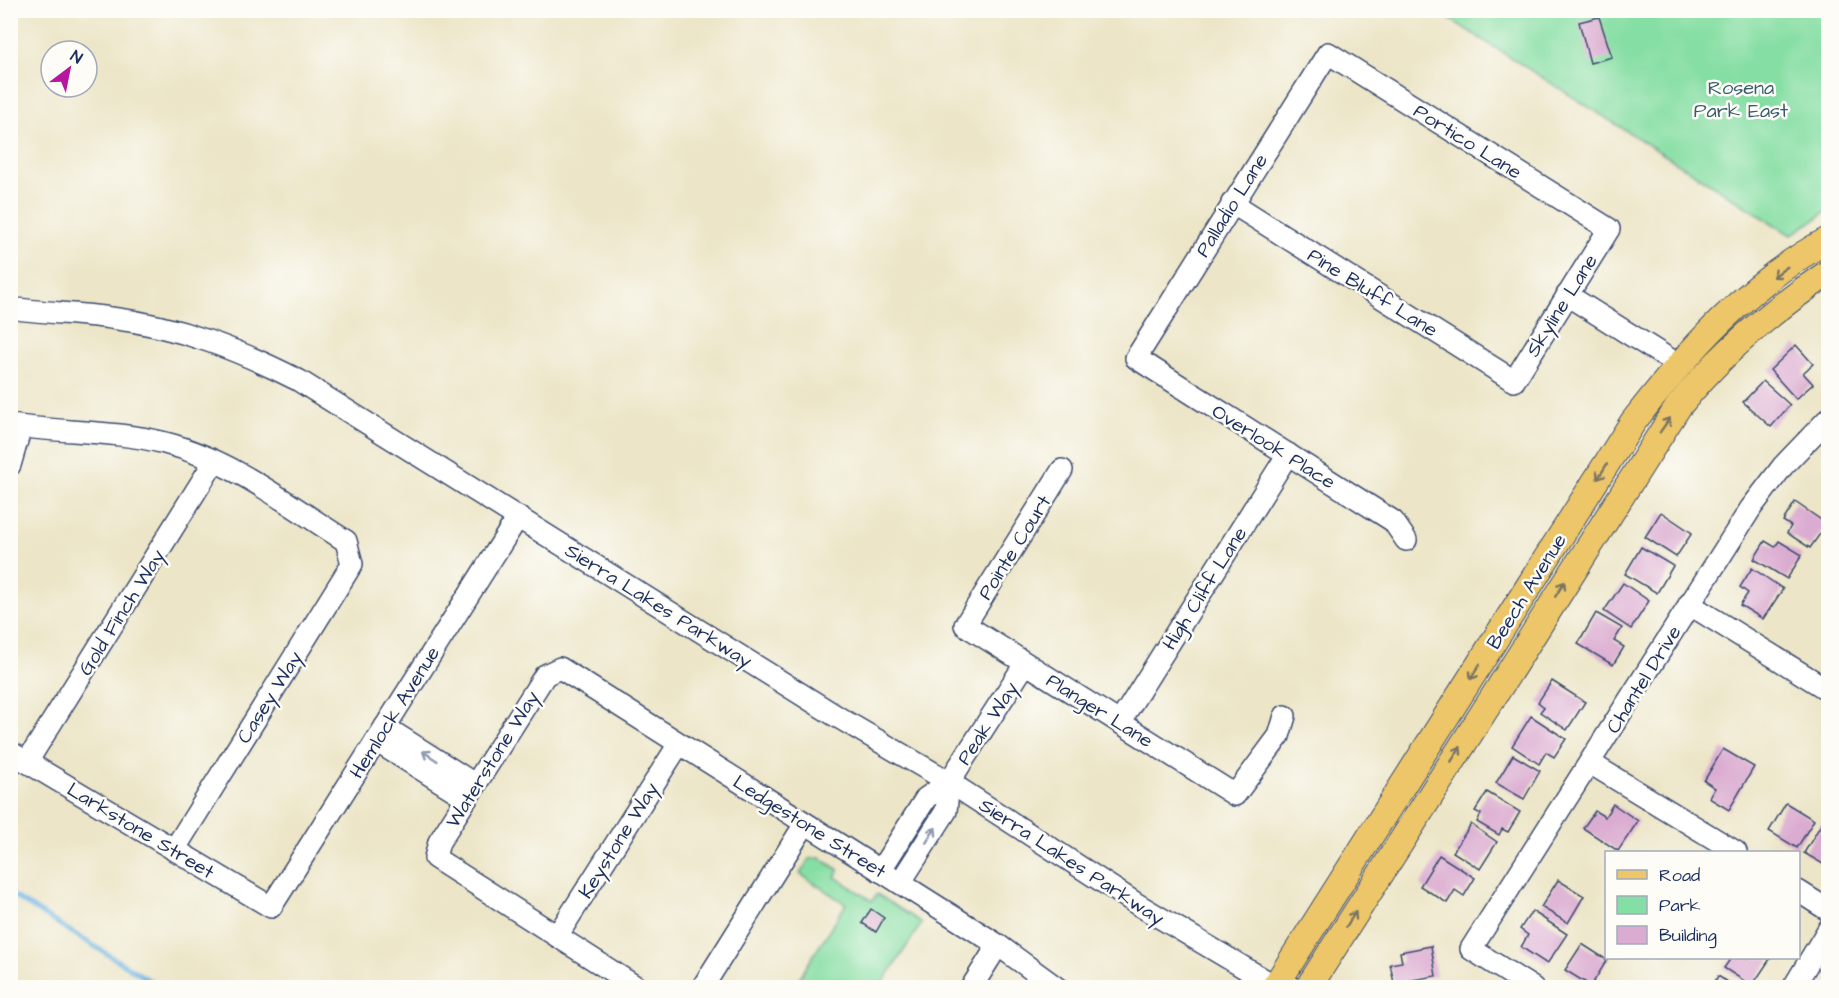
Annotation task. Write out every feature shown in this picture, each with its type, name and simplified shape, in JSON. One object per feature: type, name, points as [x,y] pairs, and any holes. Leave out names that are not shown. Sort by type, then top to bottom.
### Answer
[{"type":"main road","name":"Beech Avenue","points":[[1280,987],[1633,422],[1677,364],[1717,324],[1765,282],[1828,240]]},
{"type":"main road","name":"Beech Avenue","points":[[1308,987],[1678,406],[1740,339],[1795,295],[1828,273]]},
{"type":"street","name":"Palladio Lane","points":[[1136,358],[1328,53]]},
{"type":"street","name":"Portico Lane","points":[[1328,53],[1609,229]]},
{"type":"street","name":"Pine Bluff Lane","points":[[1232,203],[1514,381]]},
{"type":"street","name":"Skyline Lane","points":[[1514,381],[1609,229]]},
{"type":"street","points":[[1567,295],[1677,364]]},
{"type":"street","name":"Sierra Lakes Parkway","points":[[10,308],[113,318],[180,331],[227,347],[298,380],[827,710],[949,782],[1137,904],[1280,987]]},
{"type":"street","name":"Overlook Place","points":[[1136,358],[1393,521],[1406,540]]},
{"type":"street","name":"Chantel Drive","points":[[1533,987],[1471,949],[1689,604],[1771,480],[1799,447],[1828,419]]},
{"type":"street","points":[[10,465],[16,426],[114,434],[166,443],[214,462]]},
{"type":"street","name":"High Cliff Lane","points":[[1120,722],[1288,454]]},
{"type":"street","name":"Casey Way","points":[[174,850],[352,564],[346,541],[238,472],[214,462]]},
{"type":"street","name":"Gold Finch Way","points":[[19,757],[214,462]]},
{"type":"street","name":"Pointe Court","points":[[965,625],[1062,470]]},
{"type":"street","name":"Hemlock Avenue","points":[[271,907],[518,517]]},
{"type":"street","points":[[1689,604],[1828,690]]},
{"type":"street","name":"Planger Lane","points":[[965,625],[1235,795],[1280,736],[1285,716]]},
{"type":"street","name":"Peak Way","points":[[880,871],[926,798],[949,782],[1025,664]]},
{"type":"street","name":"Ledgestone Street","points":[[560,668],[998,945],[1057,987]]},
{"type":"street","name":"Waterstone Way","points":[[557,936],[435,858],[439,842],[545,675],[560,668]]},
{"type":"street","points":[[380,734],[472,792]]},
{"type":"street","name":"Keystone Way","points":[[557,936],[679,744]]},
{"type":"street","name":"Larkstone Street","points":[[19,757],[271,907]]},
{"type":"street","points":[[1590,763],[1734,851]]},
{"type":"street","name":"Peak Way","points":[[900,883],[946,811],[949,782]]},
{"type":"street","points":[[702,987],[805,824]]},
{"type":"street","points":[[1800,892],[1828,910]]},
{"type":"street","points":[[1793,987],[1828,930]]},
{"type":"street","points":[[557,936],[638,987]]},
{"type":"street","points":[[971,987],[998,945]]},
{"type":"green space","name":"Rosena Park East","points":[[1437,11],[1828,11],[1828,211],[1791,235]]},
{"type":"green space","points":[[820,858],[839,870],[835,877],[872,901],[877,894],[922,923],[880,987],[793,988],[846,904],[800,874],[809,859]]},
{"type":"building","points":[[1599,17],[1612,57],[1590,63],[1579,22]]},
{"type":"building","points":[[1796,345],[1813,364],[1803,373],[1813,384],[1796,399],[1770,370]]},
{"type":"building","points":[[1763,381],[1790,405],[1771,427],[1743,402]]},
{"type":"building","points":[[1795,502],[1827,524],[1810,548],[1787,533],[1791,526],[1783,521]]},
{"type":"building","points":[[1661,512],[1692,533],[1676,557],[1645,537]]},
{"type":"building","points":[[1765,541],[1775,547],[1779,541],[1802,555],[1787,579],[1754,559]]},
{"type":"building","points":[[1641,547],[1673,566],[1657,593],[1625,574]]},
{"type":"building","points":[[1752,568],[1783,589],[1763,619],[1740,605],[1748,593],[1740,587]]},
{"type":"building","points":[[1623,583],[1649,601],[1631,629],[1604,611]]},
{"type":"building","points":[[1596,613],[1622,628],[1614,641],[1624,647],[1613,665],[1578,644]]},
{"type":"building","points":[[1552,681],[1585,702],[1567,730],[1540,712],[1544,707],[1538,702]]},
{"type":"building","points":[[1531,716],[1566,739],[1554,757],[1546,752],[1539,764],[1512,746]]},
{"type":"building","points":[[1723,749],[1754,767],[1729,810],[1709,798],[1715,788],[1704,781]]},
{"type":"building","points":[[1513,755],[1540,771],[1524,799],[1496,783]]},
{"type":"building","points":[[1487,792],[1520,812],[1508,832],[1502,829],[1499,835],[1477,822],[1481,814],[1475,811]]},
{"type":"building","points":[[1786,803],[1814,820],[1797,848],[1769,831]]},
{"type":"building","points":[[1613,804],[1638,821],[1618,851],[1583,828],[1595,811],[1605,817]]},
{"type":"building","points":[[1826,816],[1828,855],[1823,864],[1804,853]]},
{"type":"building","points":[[1471,824],[1497,842],[1480,869],[1453,852]]},
{"type":"building","points":[[1439,855],[1475,878],[1464,896],[1455,890],[1447,903],[1420,886]]},
{"type":"building","points":[[1558,880],[1584,896],[1568,923],[1541,907]]},
{"type":"building","points":[[871,909],[884,918],[876,932],[862,923]]},
{"type":"building","points":[[1532,911],[1567,934],[1547,964],[1521,947],[1528,935],[1520,929]]},
{"type":"building","points":[[1582,944],[1607,960],[1591,986],[1565,970]]},
{"type":"building","points":[[1431,946],[1436,976],[1394,983],[1390,964],[1402,962],[1400,952]]},
{"type":"building","points":[[1730,959],[1770,959],[1752,986],[1724,968]]},
{"type":"building","points":[[1718,976],[1737,988],[1711,988]]},
{"type":"waterway","points":[[10,894],[162,988]]}]
